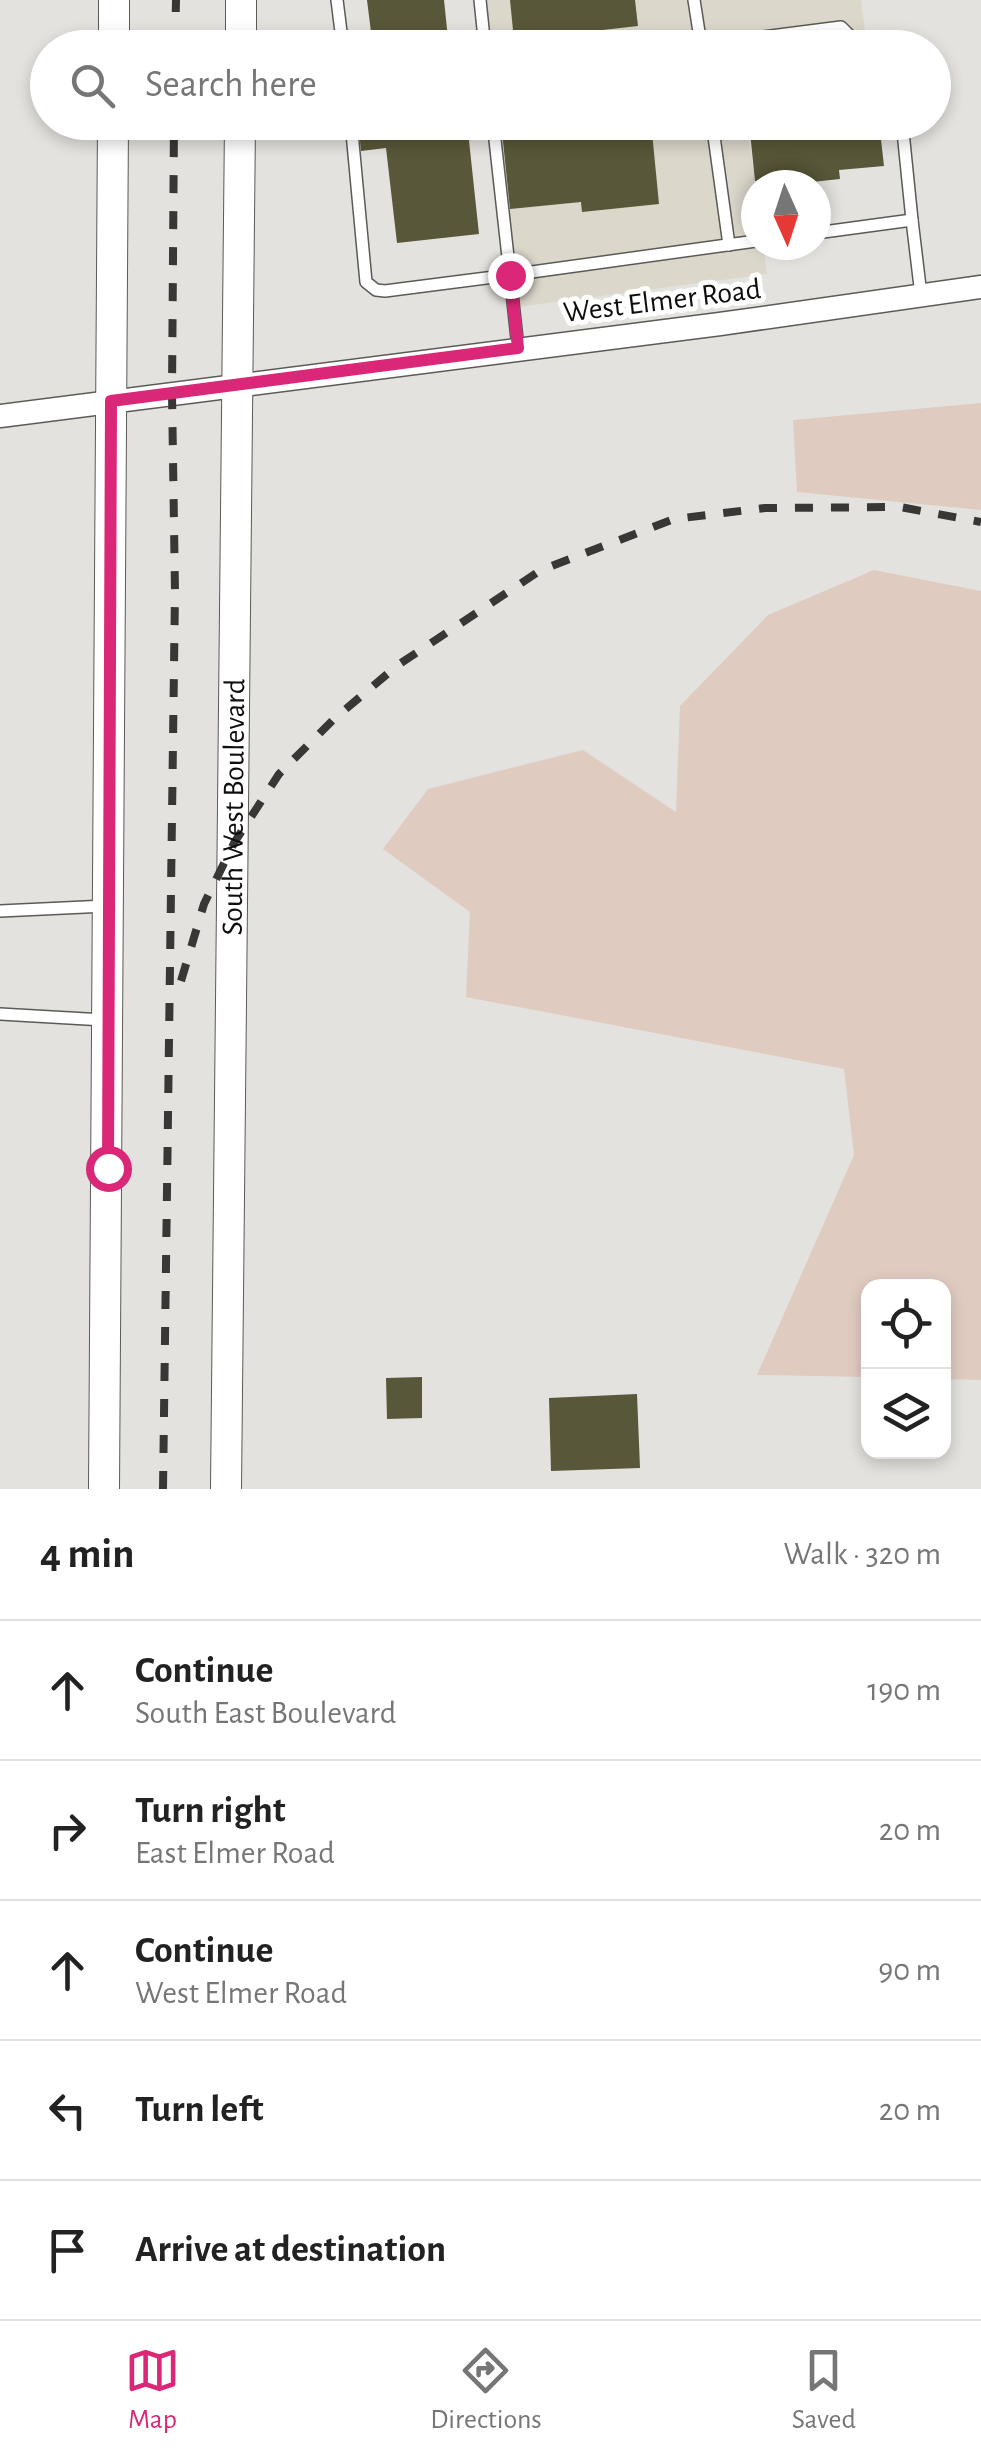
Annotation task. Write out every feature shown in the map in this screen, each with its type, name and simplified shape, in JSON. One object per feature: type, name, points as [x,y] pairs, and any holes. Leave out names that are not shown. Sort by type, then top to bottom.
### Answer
[{"type":"main road","points":[[114,0],[114,30]]},
{"type":"main road","points":[[241,0],[241,30]]},
{"type":"main road","points":[[104,1489],[113,140]]},
{"type":"main road","name":"South West Boulevard","points":[[226,1489],[240,140]]},
{"type":"street","name":"West Elmer Road","points":[[0,416],[981,286]]},
{"type":"lane","points":[[337,0],[341,30]]},
{"type":"lane","points":[[480,0],[483,30]]},
{"type":"lane","points":[[694,0],[699,30]]},
{"type":"lane","points":[[812,30],[840,26],[844,30]]},
{"type":"lane","points":[[354,140],[366,282],[376,290],[741,243]]},
{"type":"lane","points":[[495,140],[518,348]]},
{"type":"lane","points":[[714,140],[729,245]]},
{"type":"lane","points":[[904,140],[921,295]]},
{"type":"lane","points":[[831,231],[912,220]]},
{"type":"lane","points":[[0,911],[109,906]]},
{"type":"lane","points":[[0,1014],[108,1020]]},
{"type":"shaded area","points":[[477,0],[861,0],[865,30],[481,30]]},
{"type":"shaded area","points":[[495,140],[749,140],[753,170],[741,170],[741,260],[765,260],[767,274],[518,307]]},
{"type":"shaded area","points":[[981,403],[981,510],[797,492],[793,420]]},
{"type":"shaded area","points":[[874,570],[981,591],[981,1380],[951,1379],[951,1279],[861,1279],[861,1377],[757,1375],[854,1155],[844,1069],[466,997],[470,912],[383,849],[428,789],[583,750],[676,812],[680,706],[768,615]]},
{"type":"building","points":[[367,0],[444,0],[447,30],[371,30]]},
{"type":"building","points":[[510,0],[635,0],[638,26],[513,30]]},
{"type":"building","points":[[360,140],[469,140],[479,234],[397,243],[386,148],[361,151]]},
{"type":"building","points":[[503,140],[653,140],[659,204],[582,212],[581,202],[510,209]]},
{"type":"building","points":[[751,140],[881,140],[884,166],[839,170],[840,179],[831,180],[831,170],[754,170]]},
{"type":"building","points":[[422,1377],[422,1418],[387,1419],[386,1378]]},
{"type":"building","points":[[637,1394],[640,1468],[551,1471],[549,1398]]},
{"type":"railway","points":[[175,30],[176,0]]},
{"type":"railway","points":[[163,1489],[175,592],[174,140]]},
{"type":"railway","points":[[181,981],[204,904],[234,843],[279,774],[334,719],[398,665],[541,570],[674,519],[765,508],[900,507],[981,522]]},
{"type":"route","points":[[108,1168],[111,401],[518,348],[510,275]]}]
